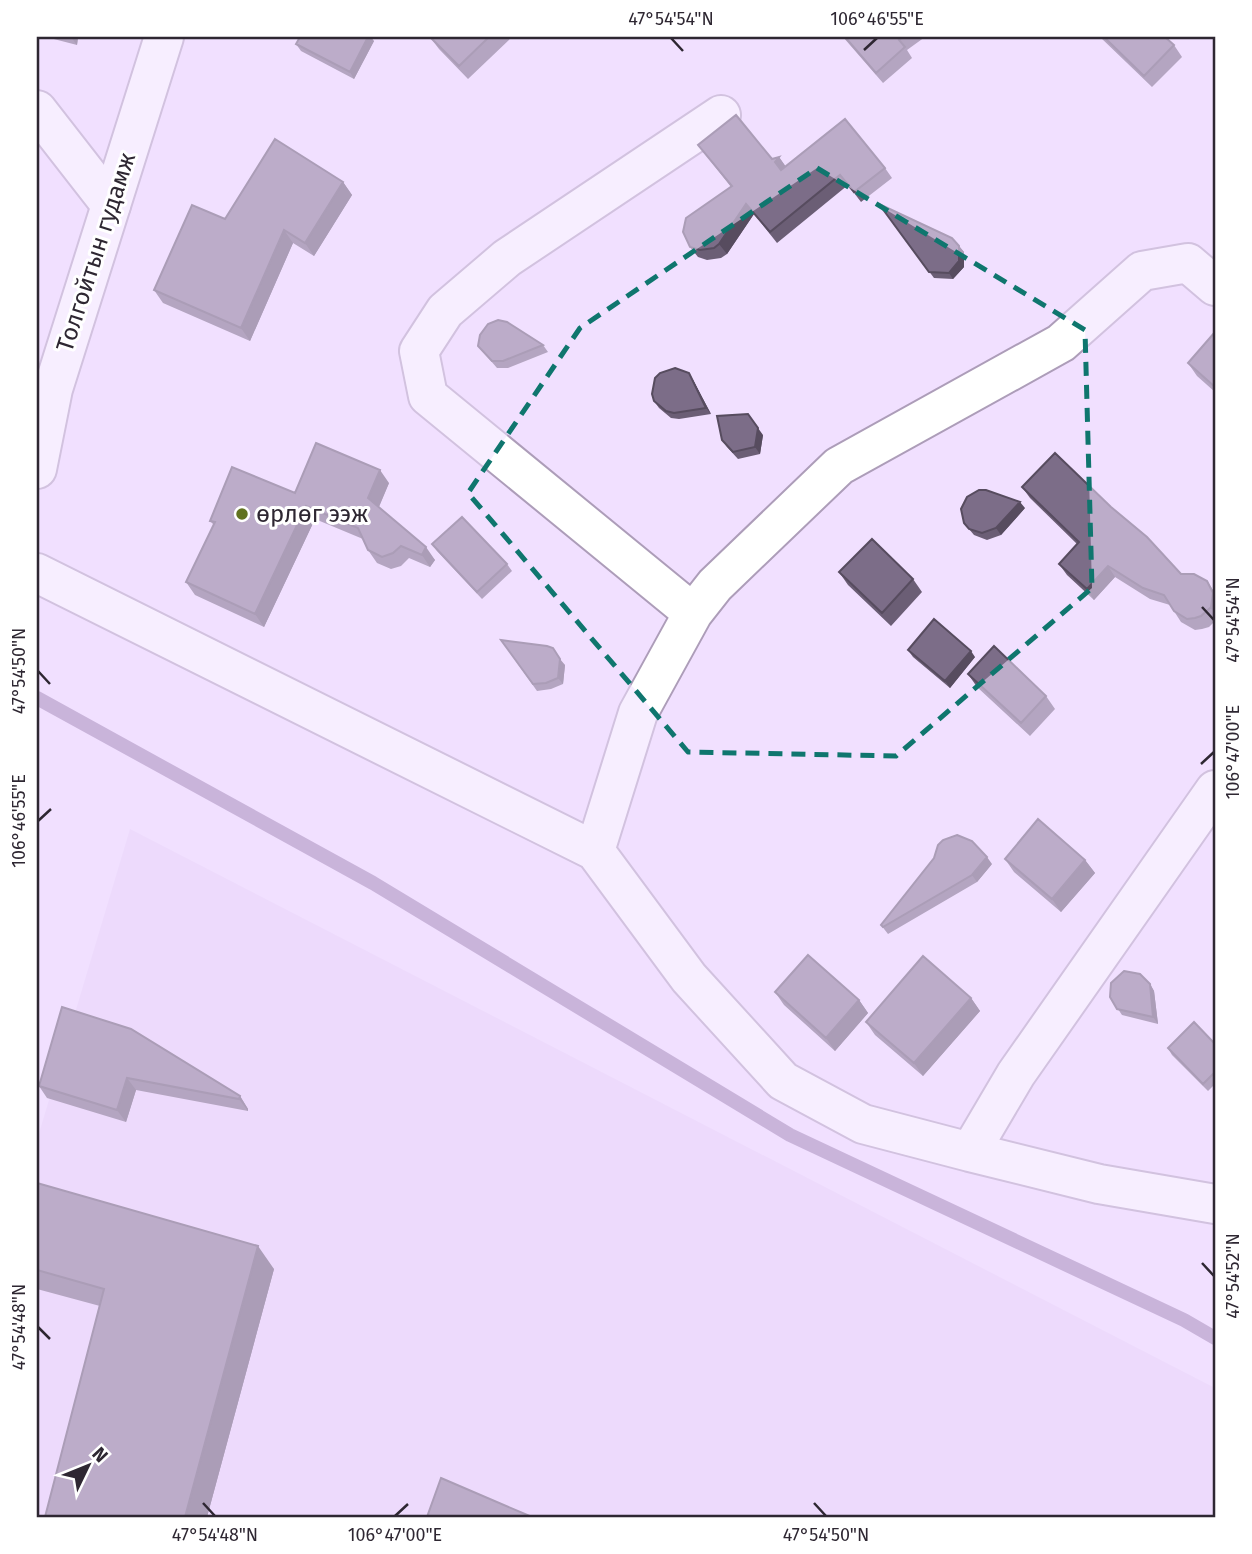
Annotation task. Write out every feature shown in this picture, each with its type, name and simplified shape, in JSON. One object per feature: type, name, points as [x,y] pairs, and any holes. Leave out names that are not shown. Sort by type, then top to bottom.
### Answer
[{"type":"street","name":"Толгойтын гудамж","points":[[37,469],[45,385],[111,205],[164,37]]},
{"type":"street","points":[[37,110],[111,205]]},
{"type":"street","points":[[693,613],[428,396],[419,351],[445,311],[507,258],[721,115]]},
{"type":"street","points":[[595,850],[638,713],[693,613],[715,586],[839,466],[1060,343],[1142,271],[1188,263],[1215,286]]},
{"type":"street","points":[[37,573],[595,850],[689,978],[783,1080],[863,1124],[1099,1184],[1215,1204]]},
{"type":"street","points":[[970,1152],[1016,1074],[1215,790]]},
{"type":"highlighted area","points":[[817,168],[1085,330],[1092,588],[896,756],[688,752],[468,493],[580,328]]},
{"type":"shaded area","points":[[130,829],[1215,1388],[1215,1517],[37,1517],[37,1140]]},
{"type":"building","points":[[300,37],[368,37],[350,72],[296,44]]},
{"type":"building","points":[[430,37],[489,37],[459,66]]},
{"type":"building","points":[[845,37],[903,37],[899,40],[905,47],[876,73]]},
{"type":"building","points":[[1104,37],[1165,37],[1174,45],[1144,76]]},
{"type":"building","points":[[736,115],[772,159],[779,157],[775,162],[781,170],[845,119],[885,168],[854,192],[840,175],[770,232],[746,204],[714,248],[700,250],[690,247],[683,232],[686,218],[732,186],[698,145]]},
{"type":"building","points":[[275,139],[343,182],[305,243],[284,230],[241,328],[154,290],[192,205],[225,219]]},
{"type":"building","points":[[879,204],[952,238],[959,246],[959,261],[949,273],[929,272]]},
{"type":"building","points":[[498,320],[507,322],[543,345],[503,361],[492,361],[478,346],[480,335],[488,324]]},
{"type":"building","points":[[1215,332],[1215,387],[1188,363]]},
{"type":"building","points":[[675,368],[689,373],[706,408],[674,413],[666,411],[654,401],[652,394],[655,378],[660,373]]},
{"type":"building","points":[[748,414],[758,428],[755,447],[733,452],[722,440],[717,416]]},
{"type":"building","points":[[316,443],[380,470],[368,498],[426,547],[422,555],[401,546],[382,557],[368,550],[358,528],[306,506],[255,614],[186,582],[215,522],[210,521],[232,467],[295,493]]},
{"type":"building","points":[[1055,453],[1111,507],[1147,537],[1181,574],[1194,574],[1207,581],[1213,593],[1211,607],[1214,609],[1210,608],[1201,616],[1187,619],[1174,611],[1164,595],[1143,588],[1108,566],[1087,589],[1059,564],[1079,542],[1022,487]]},
{"type":"building","points":[[979,490],[1020,502],[996,528],[982,533],[969,529],[964,523],[961,509],[967,497]]},
{"type":"building","points":[[462,517],[507,564],[477,592],[432,544]]},
{"type":"building","points":[[872,539],[913,579],[882,613],[839,572]]},
{"type":"building","points":[[934,619],[971,651],[945,681],[908,650]]},
{"type":"building","points":[[501,640],[553,648],[560,659],[558,678],[533,684]]},
{"type":"building","points":[[994,646],[1046,696],[1021,723],[968,674]]},
{"type":"building","points":[[1038,819],[1085,860],[1052,899],[1005,859]]},
{"type":"building","points":[[957,835],[972,841],[987,857],[972,875],[883,927],[881,925],[934,858],[938,845]]},
{"type":"building","points":[[808,955],[859,1000],[826,1038],[775,992]]},
{"type":"building","points":[[923,956],[971,998],[914,1063],[866,1022]]},
{"type":"building","points":[[1124,971],[1140,974],[1150,984],[1153,1017],[1117,1009],[1110,997],[1111,983]]},
{"type":"building","points":[[62,1007],[131,1029],[240,1096],[239,1099],[127,1078],[117,1110],[39,1086]]},
{"type":"building","points":[[1194,1022],[1215,1044],[1215,1072],[1203,1084],[1168,1048]]},
{"type":"building","points":[[37,1183],[258,1246],[185,1517],[45,1517],[104,1289],[37,1270]]},
{"type":"building","points":[[441,1478],[532,1517],[427,1517]]},
{"type":"waterway","points":[[37,698],[373,883],[790,1135],[1184,1320],[1215,1338]]},
{"type":"place","name":"өрлөг ээж","points":[[242,514]]}]
